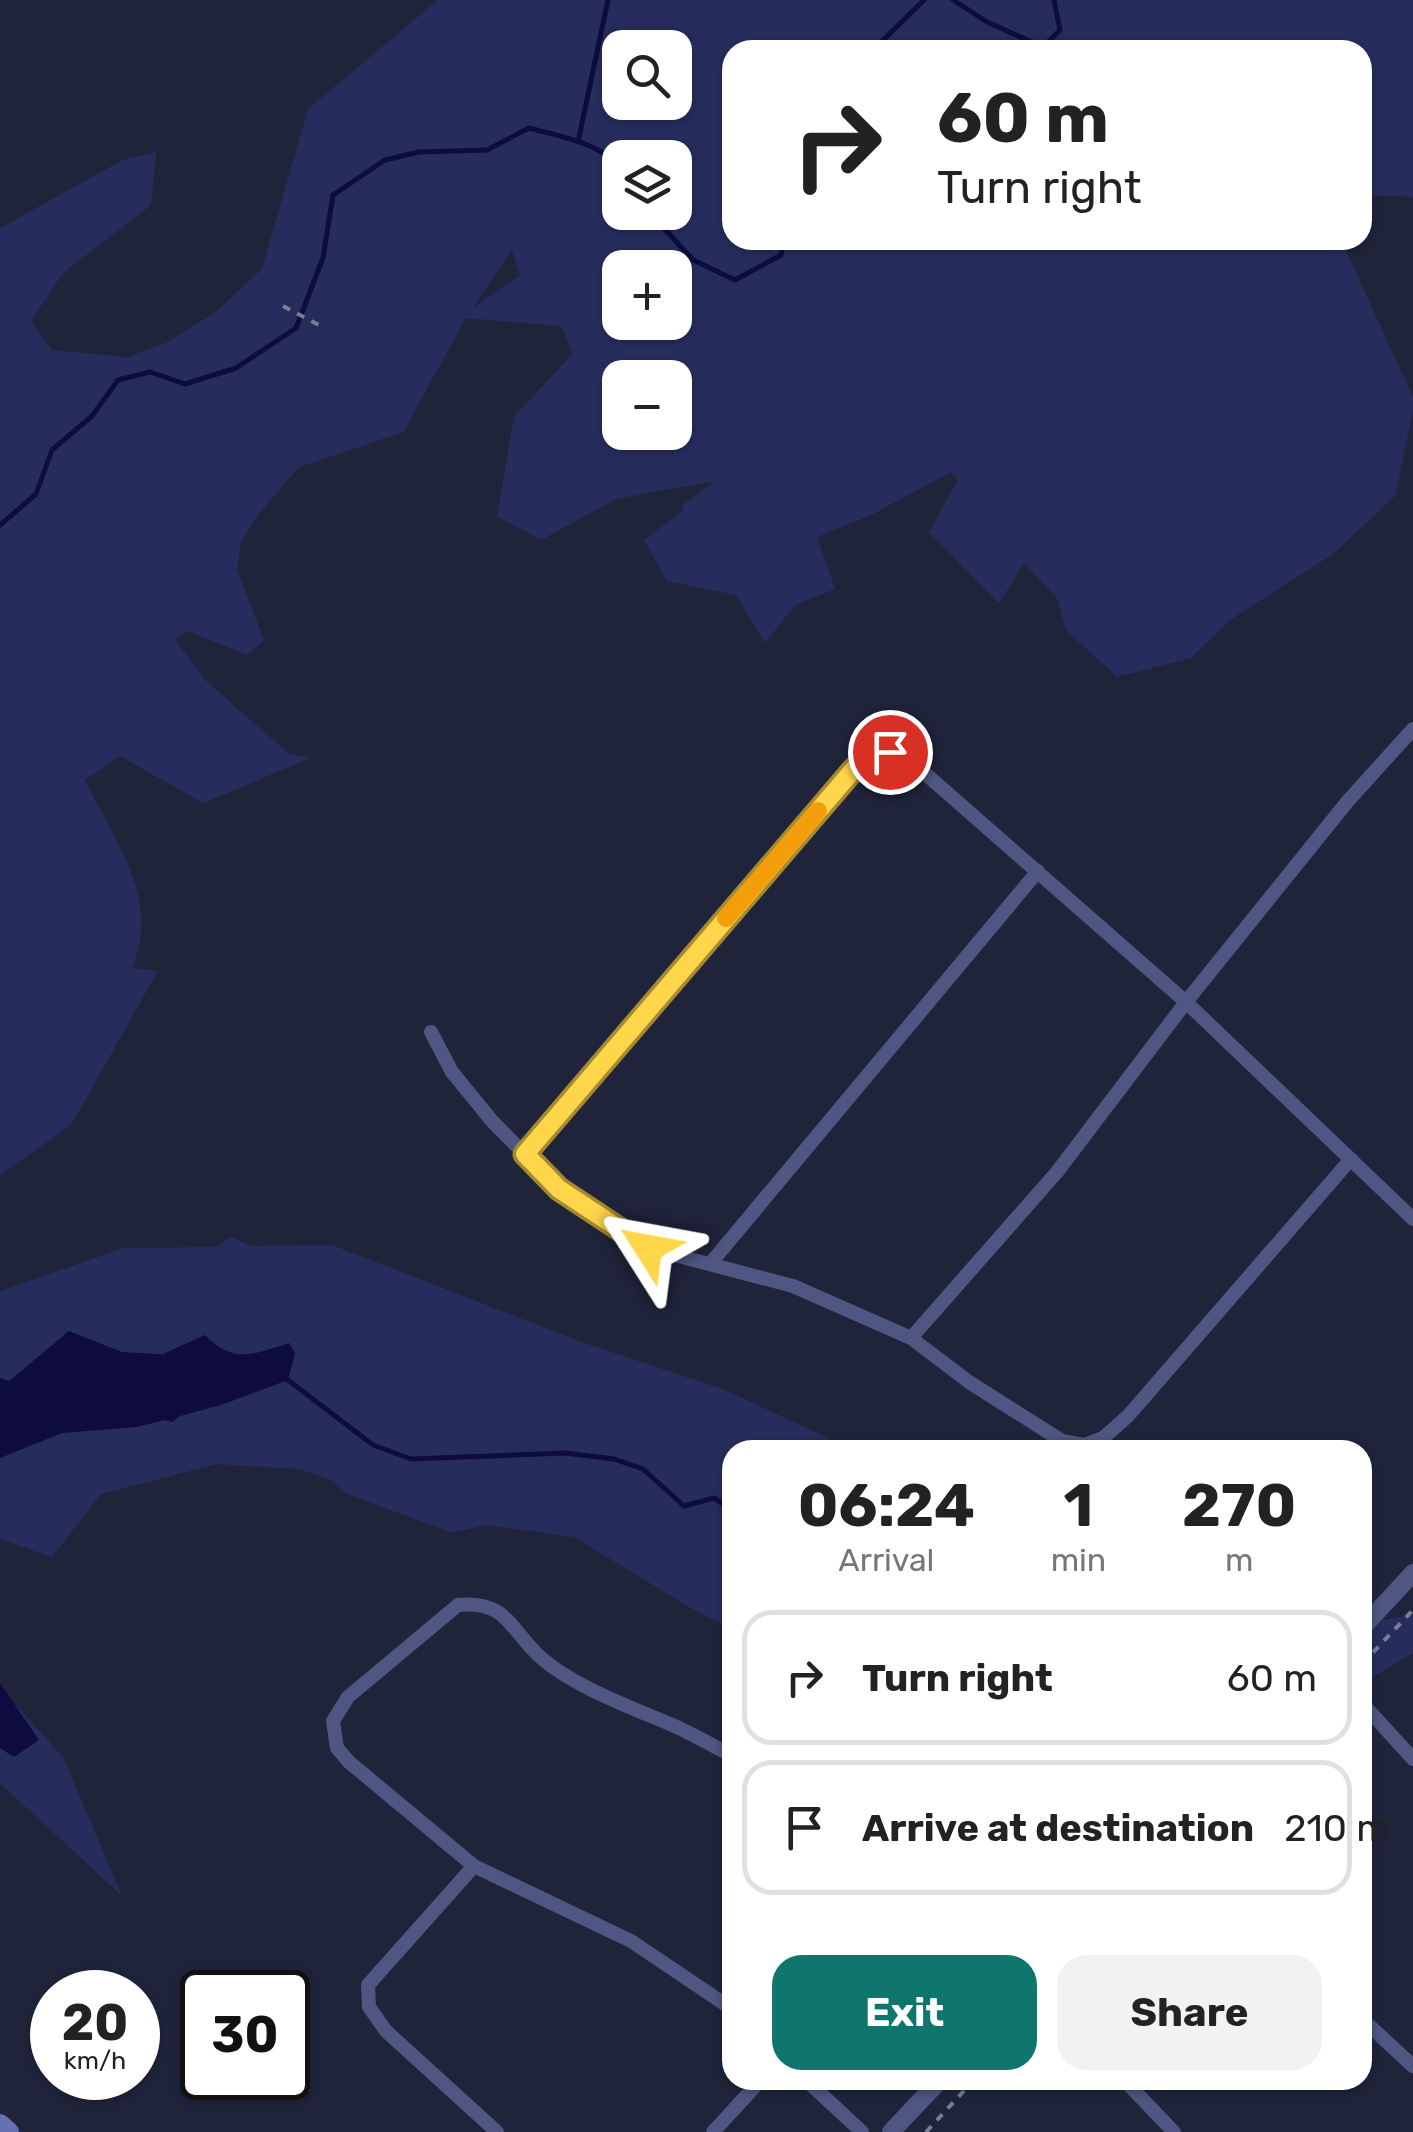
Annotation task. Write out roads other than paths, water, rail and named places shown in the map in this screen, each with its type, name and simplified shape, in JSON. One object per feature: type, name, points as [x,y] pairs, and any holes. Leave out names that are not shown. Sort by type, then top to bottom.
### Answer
[{"type":"main road","points":[[0,2124],[9,2132]]},
{"type":"street","points":[[911,1338],[1057,1172],[1186,1002],[1347,802],[1413,729]]},
{"type":"street","points":[[525,1154],[854,769],[872,752],[890,752],[912,762],[1186,1002],[1413,1219]]},
{"type":"street","points":[[710,1264],[1038,871]]},
{"type":"street","points":[[431,1032],[452,1072],[492,1121],[559,1189],[648,1248],[793,1286],[911,1338],[970,1382],[1060,1440]]},
{"type":"street","points":[[1098,1440],[1128,1416],[1351,1159]]},
{"type":"street","points":[[1372,1617],[1413,1573]]},
{"type":"street","points":[[722,1751],[612,1701],[540,1657],[509,1619],[480,1602],[458,1605],[348,1697],[333,1722],[338,1748],[349,1762],[474,1866],[632,1941],[722,2002]]},
{"type":"street","points":[[1372,1715],[1413,1759]]},
{"type":"street","points":[[474,1866],[368,1985],[369,2007],[386,2031],[498,2132]]},
{"type":"street","points":[[1372,2028],[1413,2066]]},
{"type":"street","points":[[713,2132],[752,2090]]},
{"type":"street","points":[[817,2090],[862,2132]]},
{"type":"street","points":[[891,2132],[931,2090]]},
{"type":"street","points":[[1134,2090],[1174,2132]]},
{"type":"waterway","points":[[578,142],[608,0]]},
{"type":"waterway","points":[[883,40],[924,0]]},
{"type":"waterway","points":[[953,0],[987,22],[1027,40]]},
{"type":"waterway","points":[[1050,40],[1060,30],[1054,0]]},
{"type":"waterway","points":[[0,525],[36,494],[52,450],[92,416],[118,380],[150,372],[185,384],[236,368],[296,328],[323,258],[333,195],[385,160],[419,152],[487,150],[529,128],[602,152]]},
{"type":"waterway","points":[[666,230],[693,260],[735,280],[781,255],[782,250]]},
{"type":"waterway","points":[[288,1380],[373,1445],[411,1459],[565,1453],[614,1459],[643,1469],[684,1506],[714,1498],[722,1503]]}]
